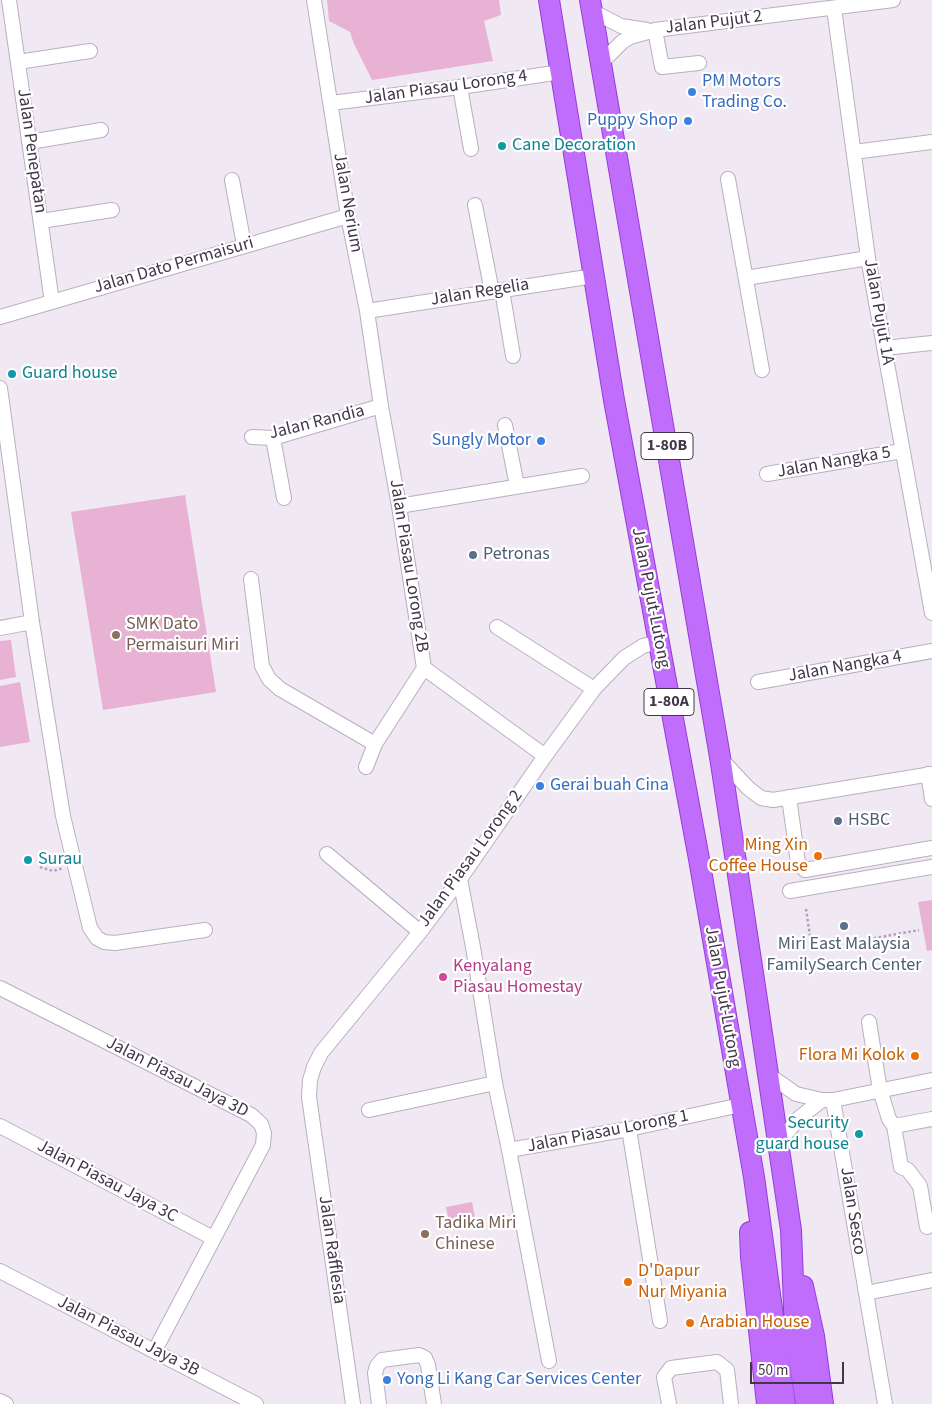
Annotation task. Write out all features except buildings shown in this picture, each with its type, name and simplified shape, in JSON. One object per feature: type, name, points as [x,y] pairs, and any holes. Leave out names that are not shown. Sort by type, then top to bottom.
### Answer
[{"type":"highway","name":"Jalan Pujut-Lutong","points":[[549,0],[614,400],[699,859],[750,1155],[785,1404]]},
{"type":"highway","name":"Jalan Pujut-Lutong","points":[[591,5],[720,758],[769,1075],[791,1230],[795,1332],[806,1404]]},
{"type":"highway","points":[[750,1155],[751,1257],[767,1404]]},
{"type":"highway","points":[[791,1230],[814,1336],[823,1404]]},
{"type":"street","name":"Jalan Penepatan","points":[[9,0],[42,221],[52,302]]},
{"type":"street","name":"Jalan Nerium","points":[[314,0],[348,216],[367,311],[381,406]]},
{"type":"street","name":"Jalan Pujut 2","points":[[601,63],[622,42],[630,37],[655,30],[827,6],[893,0]]},
{"type":"street","name":"Jalan Pujut 2","points":[[591,5],[621,26],[655,30]]},
{"type":"street","name":"Jalan Pujut 1A","points":[[827,6],[854,152],[868,258],[932,614]]},
{"type":"street","points":[[655,30],[662,67],[699,63]]},
{"type":"street","points":[[18,62],[90,51]]},
{"type":"street","name":"Jalan Piasau Lorong 4","points":[[331,103],[561,72]]},
{"type":"street","points":[[460,87],[470,149]]},
{"type":"street","points":[[30,142],[101,130]]},
{"type":"street","points":[[854,152],[932,142]]},
{"type":"street","points":[[728,179],[762,370]]},
{"type":"street","points":[[232,180],[244,245]]},
{"type":"street","points":[[475,205],[513,356]]},
{"type":"street","points":[[42,221],[112,210]]},
{"type":"street","name":"Jalan Dato Permaisuri","points":[[0,317],[348,216]]},
{"type":"street","points":[[746,278],[868,258]]},
{"type":"street","name":"Jalan Regelia","points":[[367,311],[594,276]]},
{"type":"street","points":[[884,348],[932,342]]},
{"type":"street","points":[[0,388],[32,622],[64,816],[90,928],[96,938],[104,942],[115,943],[205,930]]},
{"type":"street","name":"Jalan Randia","points":[[252,437],[273,438],[381,406]]},
{"type":"street","name":"Jalan Piasau Lorong 2B","points":[[381,406],[399,506],[424,668],[545,756]]},
{"type":"street","points":[[506,425],[517,486]]},
{"type":"street","points":[[273,438],[284,498]]},
{"type":"street","name":"Jalan Nangka 5","points":[[767,474],[902,451]]},
{"type":"street","points":[[399,506],[582,476]]},
{"type":"street","points":[[251,579],[262,666],[269,679],[280,689],[375,744]]},
{"type":"street","points":[[0,628],[32,622]]},
{"type":"street","points":[[497,627],[594,689]]},
{"type":"street","name":"Jalan Piasau Lorong 2","points":[[309,1097],[310,1080],[321,1054],[420,932],[460,879],[594,689],[624,658],[643,646],[658,642]]},
{"type":"street","name":"Jalan Nangka 4","points":[[758,682],[932,652]]},
{"type":"street","points":[[366,767],[375,744],[424,668]]},
{"type":"street","points":[[720,758],[748,788],[761,798],[773,800],[789,798],[930,774],[932,799]]},
{"type":"street","points":[[789,798],[798,863],[805,870],[932,848]]},
{"type":"street","points":[[327,854],[420,932]]},
{"type":"street","points":[[790,891],[932,867]]},
{"type":"street","name":"Jalan Piasau Lorong 1","points":[[460,879],[495,1083],[510,1150],[629,1129],[741,1105]]},
{"type":"street","name":"Jalan Piasau Jaya 3D","points":[[2,992],[251,1114],[261,1124],[264,1133],[263,1145],[155,1350]]},
{"type":"street","points":[[869,1022],[880,1090],[888,1119],[894,1126],[901,1168],[908,1170],[920,1186],[928,1227]]},
{"type":"street","points":[[769,1075],[796,1094],[827,1100],[932,1080]]},
{"type":"street","points":[[369,1110],[495,1083]]},
{"type":"street","name":"Jalan Rafflesia","points":[[309,1097],[353,1404]]},
{"type":"street","points":[[778,1144],[799,1118],[827,1100]]},
{"type":"street","name":"Jalan Sesco","points":[[827,1100],[866,1292],[885,1404]]},
{"type":"street","points":[[894,1126],[932,1119]]},
{"type":"street","name":"Jalan Piasau Jaya 3C","points":[[0,1126],[214,1238]]},
{"type":"street","points":[[629,1129],[660,1321]]},
{"type":"street","points":[[510,1150],[549,1361]]},
{"type":"street","name":"Jalan Piasau Jaya 3B","points":[[0,1271],[256,1404]]},
{"type":"street","points":[[866,1292],[932,1280]]},
{"type":"street","points":[[379,1404],[375,1373],[377,1366],[382,1360],[419,1355],[425,1358],[428,1365],[434,1404]]},
{"type":"street","points":[[669,1404],[664,1377],[671,1368],[717,1362],[727,1370],[731,1404]]},
{"type":"street","points":[[0,1401],[6,1404]]},
{"type":"path","points":[[40,867],[53,871],[75,866]]},
{"type":"path","points":[[806,909],[811,943],[821,948],[838,946]]},
{"type":"path","points":[[864,940],[919,930]]},
{"type":"shaded area","points":[[327,0],[499,0],[501,15],[484,21],[493,61],[372,80],[350,32],[329,21]]},
{"type":"shaded area","points":[[185,495],[216,692],[103,710],[71,512]]},
{"type":"shaded area","points":[[11,640],[16,677],[0,680],[0,641]]},
{"type":"shaded area","points":[[20,682],[30,742],[0,747],[0,686]]},
{"type":"shaded area","points":[[932,900],[932,950],[927,951],[918,902]]},
{"type":"shaded area","points":[[472,1202],[475,1217],[449,1222],[446,1207]]},
{"type":"place","name":"PM Motors Trading Co.","points":[[692,92]]},
{"type":"place","name":"Puppy Shop","points":[[688,121]]},
{"type":"place","name":"Cane Decoration","points":[[502,146]]},
{"type":"place","name":"Guard house","points":[[12,374]]},
{"type":"place","name":"Sungly Motor","points":[[541,441]]},
{"type":"place","name":"Petronas","points":[[473,555]]},
{"type":"place","name":"SMK Dato Permaisuri Miri","points":[[116,635]]},
{"type":"place","name":"Gerai buah Cina","points":[[540,786]]},
{"type":"place","name":"HSBC","points":[[838,821]]},
{"type":"place","name":"Ming Xin Coffee House","points":[[818,856]]},
{"type":"place","name":"Surau","points":[[28,860]]},
{"type":"place","name":"Miri East Malaysia FamilySearch Center","points":[[844,926]]},
{"type":"place","name":"Kenyalang Piasau Homestay","points":[[443,977]]},
{"type":"place","name":"Flora Mi Kolok","points":[[915,1056]]},
{"type":"place","name":"Security guard house","points":[[859,1134]]},
{"type":"place","name":"Tadika Miri Chinese","points":[[425,1234]]},
{"type":"place","name":"D'Dapur Nur Miyania","points":[[628,1282]]},
{"type":"place","name":"Arabian House","points":[[690,1323]]},
{"type":"place","name":"Yong Li Kang Car Services Center","points":[[387,1380]]}]
